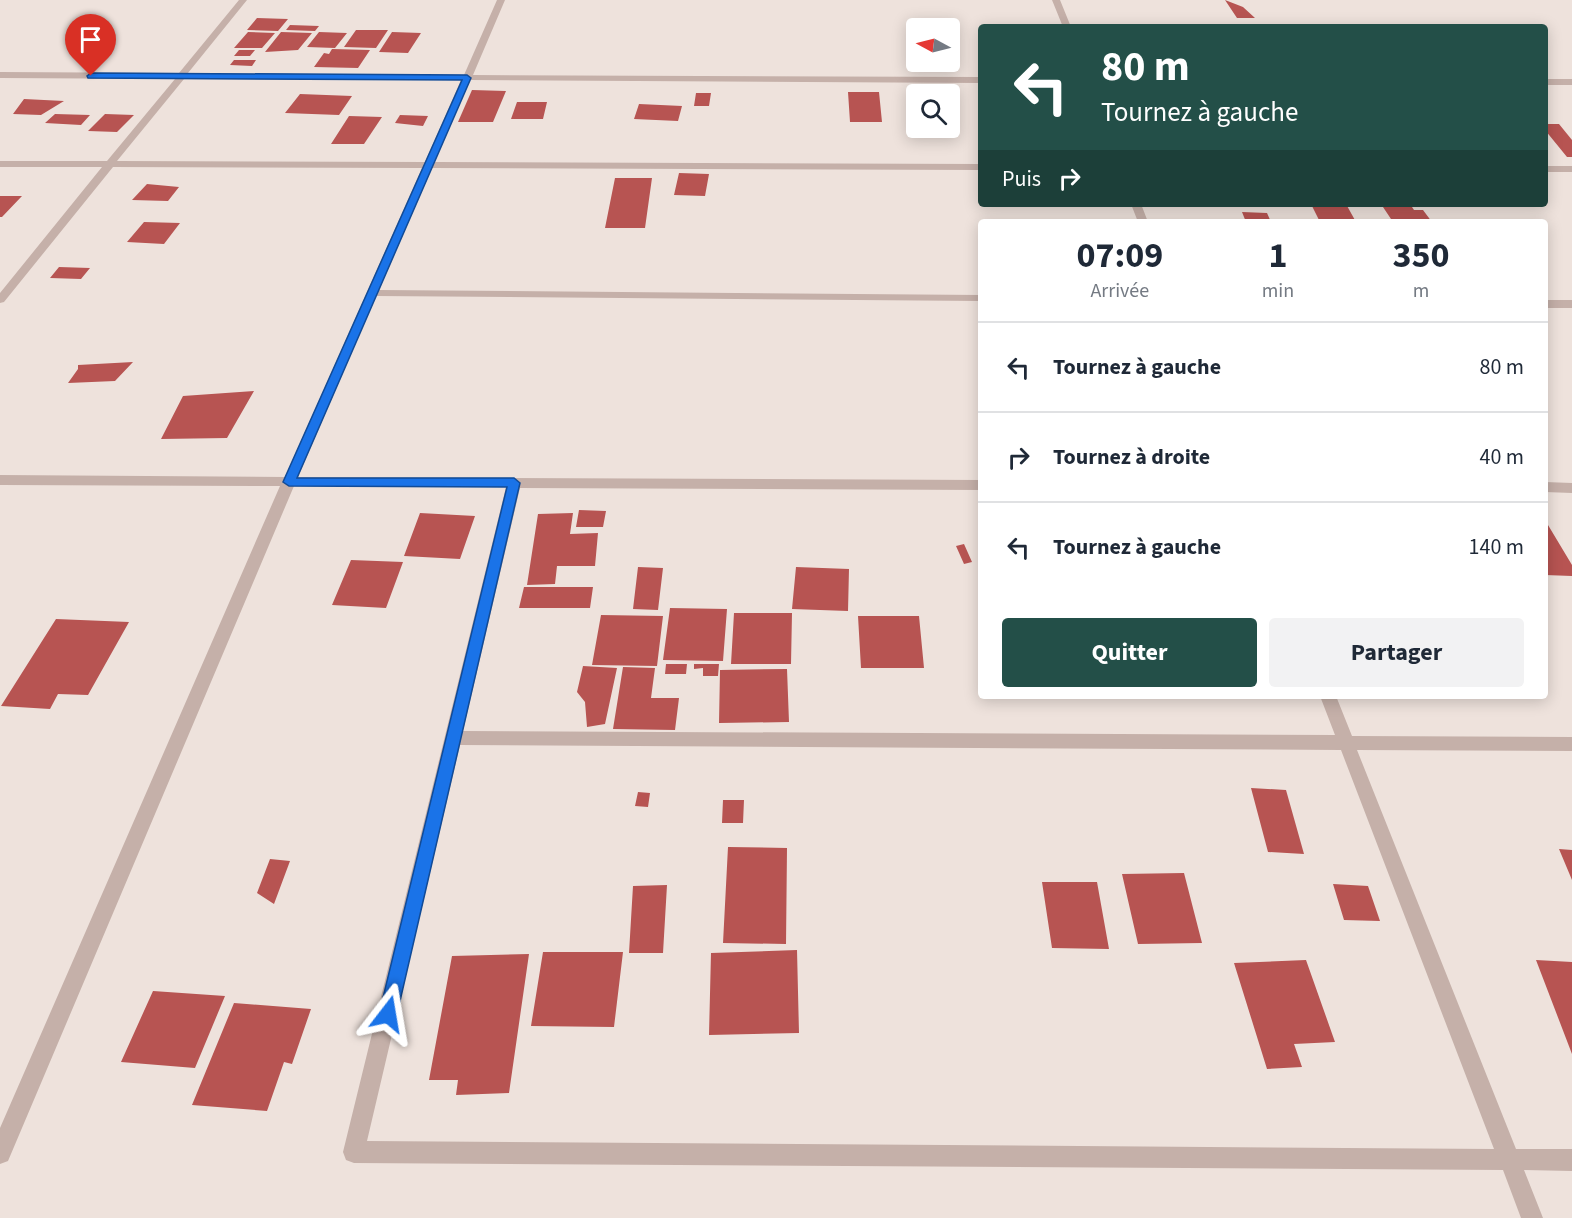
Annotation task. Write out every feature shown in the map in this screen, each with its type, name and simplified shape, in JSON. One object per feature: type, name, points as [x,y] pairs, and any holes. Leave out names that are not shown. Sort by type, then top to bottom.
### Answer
[{"type":"street","points":[[0,300],[243,0]]},
{"type":"street","points":[[1,1150],[289,482],[501,0]]},
{"type":"street","points":[[1056,0],[1066,24]]},
{"type":"street","points":[[0,75],[978,80]]},
{"type":"street","points":[[1548,82],[1572,82]]},
{"type":"street","points":[[0,164],[978,167]]},
{"type":"street","points":[[1548,169],[1572,169]]},
{"type":"street","points":[[373,293],[978,298]]},
{"type":"street","points":[[1548,303],[1572,304]]},
{"type":"street","points":[[0,480],[978,485]]},
{"type":"street","points":[[514,483],[354,1152],[1572,1160]]},
{"type":"street","points":[[1548,487],[1572,488]]},
{"type":"street","points":[[1329,699],[1532,1218]]},
{"type":"street","points":[[454,738],[1572,744]]},
{"type":"building","points":[[1225,0],[1243,7],[1255,18],[1237,18]]},
{"type":"building","points":[[257,18],[288,19],[278,31],[247,30]]},
{"type":"building","points":[[290,25],[319,26],[315,31],[286,30]]},
{"type":"building","points":[[356,30],[388,30],[376,48],[344,47]]},
{"type":"building","points":[[248,32],[275,33],[262,48],[234,48]]},
{"type":"building","points":[[281,32],[312,33],[298,50],[265,52]]},
{"type":"building","points":[[319,32],[347,33],[335,48],[307,47]]},
{"type":"building","points":[[392,32],[421,33],[408,53],[379,52]]},
{"type":"building","points":[[332,49],[370,50],[358,68],[314,67],[324,53],[329,54]]},
{"type":"building","points":[[239,50],[255,50],[250,56],[234,56]]},
{"type":"building","points":[[234,60],[256,60],[252,66],[230,65]]},
{"type":"building","points":[[472,90],[506,91],[493,122],[458,122]]},
{"type":"building","points":[[848,92],[879,92],[882,122],[850,122]]},
{"type":"building","points":[[696,93],[711,93],[709,106],[694,106]]},
{"type":"building","points":[[300,94],[352,96],[339,115],[285,113]]},
{"type":"building","points":[[24,99],[64,101],[41,115],[13,114]]},
{"type":"building","points":[[517,102],[547,102],[543,119],[511,119]]},
{"type":"building","points":[[639,104],[682,106],[678,121],[634,119]]},
{"type":"building","points":[[55,114],[90,115],[81,125],[45,123]]},
{"type":"building","points":[[105,114],[134,115],[117,132],[88,131]]},
{"type":"building","points":[[400,115],[428,116],[423,126],[395,123]]},
{"type":"building","points":[[349,116],[382,117],[364,144],[331,144]]},
{"type":"building","points":[[1548,124],[1559,124],[1572,140],[1572,157],[1567,157],[1548,134]]},
{"type":"building","points":[[679,173],[709,174],[705,196],[674,195]]},
{"type":"building","points":[[615,178],[652,178],[645,228],[605,228]]},
{"type":"building","points":[[147,184],[179,187],[168,201],[132,200]]},
{"type":"building","points":[[0,196],[22,196],[0,217]]},
{"type":"building","points":[[1312,207],[1348,207],[1354,219],[1318,219]]},
{"type":"building","points":[[1383,207],[1412,207],[1414,210],[1423,210],[1430,219],[1391,219]]},
{"type":"building","points":[[1242,212],[1267,213],[1270,219],[1245,219]]},
{"type":"building","points":[[144,222],[180,223],[164,244],[127,242]]},
{"type":"building","points":[[59,267],[90,268],[81,279],[50,278]]},
{"type":"building","points":[[133,362],[115,381],[68,383],[78,369],[78,365]]},
{"type":"building","points":[[254,391],[227,438],[161,439],[183,396]]},
{"type":"building","points":[[579,510],[606,511],[603,527],[576,527]]},
{"type":"building","points":[[420,513],[475,516],[460,559],[404,556]]},
{"type":"building","points":[[573,513],[570,534],[598,533],[595,566],[557,566],[555,584],[527,585],[538,514]]},
{"type":"building","points":[[1548,525],[1572,565],[1572,576],[1548,575]]},
{"type":"building","points":[[964,544],[972,562],[964,564],[956,546]]},
{"type":"building","points":[[351,560],[403,562],[386,608],[332,605]]},
{"type":"building","points":[[638,567],[663,568],[658,610],[633,609]]},
{"type":"building","points":[[796,567],[849,569],[848,611],[792,609]]},
{"type":"building","points":[[524,587],[593,587],[590,608],[519,608]]},
{"type":"building","points":[[670,608],[727,609],[723,661],[663,660]]},
{"type":"building","points":[[734,613],[792,613],[791,664],[731,664]]},
{"type":"building","points":[[601,615],[663,616],[657,666],[592,665]]},
{"type":"building","points":[[858,616],[919,616],[924,668],[861,668]]},
{"type":"building","points":[[56,619],[129,622],[88,695],[58,694],[50,709],[1,706]]},
{"type":"building","points":[[666,664],[687,664],[686,674],[665,674]]},
{"type":"building","points":[[694,664],[719,664],[718,676],[703,676],[703,668],[694,669]]},
{"type":"building","points":[[583,666],[617,668],[605,724],[587,727],[585,702],[577,692]]},
{"type":"building","points":[[623,667],[655,668],[651,698],[679,698],[675,730],[613,729]]},
{"type":"building","points":[[787,669],[789,722],[719,723],[720,670]]},
{"type":"building","points":[[1251,788],[1286,790],[1304,854],[1268,852]]},
{"type":"building","points":[[638,792],[650,793],[648,807],[635,806]]},
{"type":"building","points":[[723,800],[744,800],[743,823],[722,823]]},
{"type":"building","points":[[728,847],[787,848],[786,944],[723,943]]},
{"type":"building","points":[[1559,849],[1572,850],[1572,880]]},
{"type":"building","points":[[270,859],[290,861],[274,904],[257,893]]},
{"type":"building","points":[[1184,873],[1202,943],[1138,944],[1122,874]]},
{"type":"building","points":[[1042,882],[1097,882],[1109,949],[1052,948]]},
{"type":"building","points":[[1333,884],[1368,886],[1380,921],[1344,920]]},
{"type":"building","points":[[667,885],[663,953],[629,953],[633,886]]},
{"type":"building","points":[[797,950],[799,1033],[709,1035],[711,953]]},
{"type":"building","points":[[543,952],[623,952],[614,1027],[531,1026]]},
{"type":"building","points":[[529,954],[509,1093],[456,1095],[458,1080],[429,1080],[452,956]]},
{"type":"building","points":[[1306,960],[1335,1042],[1294,1044],[1302,1067],[1267,1069],[1234,963]]},
{"type":"building","points":[[1536,960],[1572,962],[1572,1054]]},
{"type":"building","points":[[153,991],[225,996],[195,1068],[121,1062]]},
{"type":"building","points":[[234,1003],[311,1009],[292,1064],[284,1062],[267,1111],[192,1105]]},
{"type":"route","points":[[91,76],[467,78],[289,482],[514,483],[388,1014]]}]
